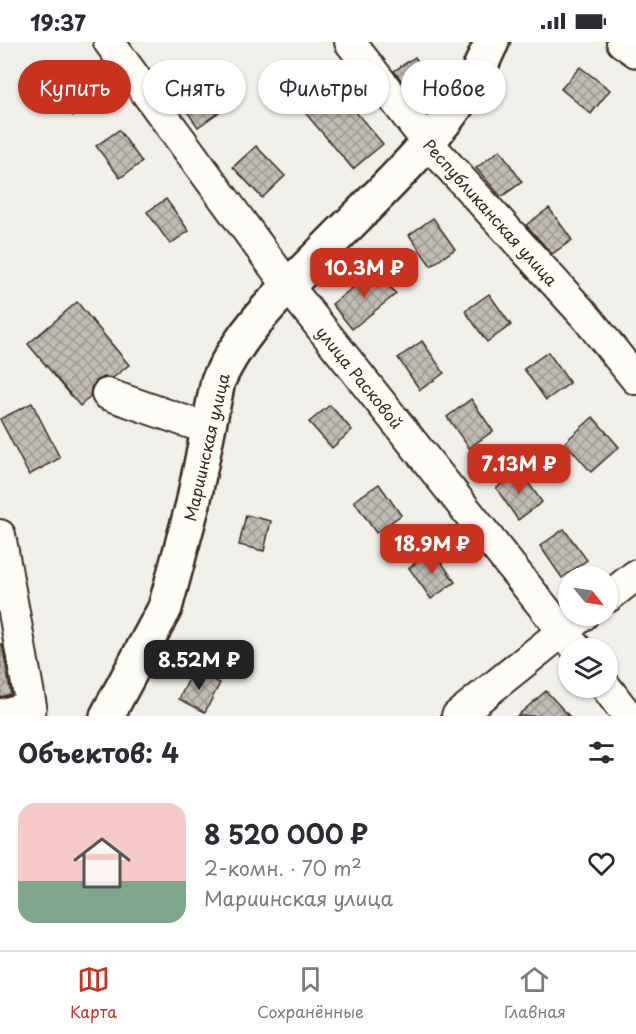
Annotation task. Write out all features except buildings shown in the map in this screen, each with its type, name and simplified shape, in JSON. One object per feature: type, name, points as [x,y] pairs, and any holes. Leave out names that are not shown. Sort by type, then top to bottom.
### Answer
[{"type":"main road","name":"Мариинская улица","points":[[107,716],[165,608],[184,543],[218,381],[237,344],[288,286],[428,143],[472,82],[492,42]]},
{"type":"street","name":"улица Расковой","points":[[109,42],[288,286],[574,631]]},
{"type":"street","name":"Республиканская улица","points":[[351,42],[428,143],[587,318],[636,380]]},
{"type":"street","points":[[622,42],[636,52]]},
{"type":"street","points":[[108,393],[208,429]]},
{"type":"street","points":[[0,536],[31,706],[0,715]]},
{"type":"street","points":[[618,589],[636,575]]},
{"type":"street","points":[[457,716],[574,631]]},
{"type":"street","points":[[614,698],[628,716]]}]
